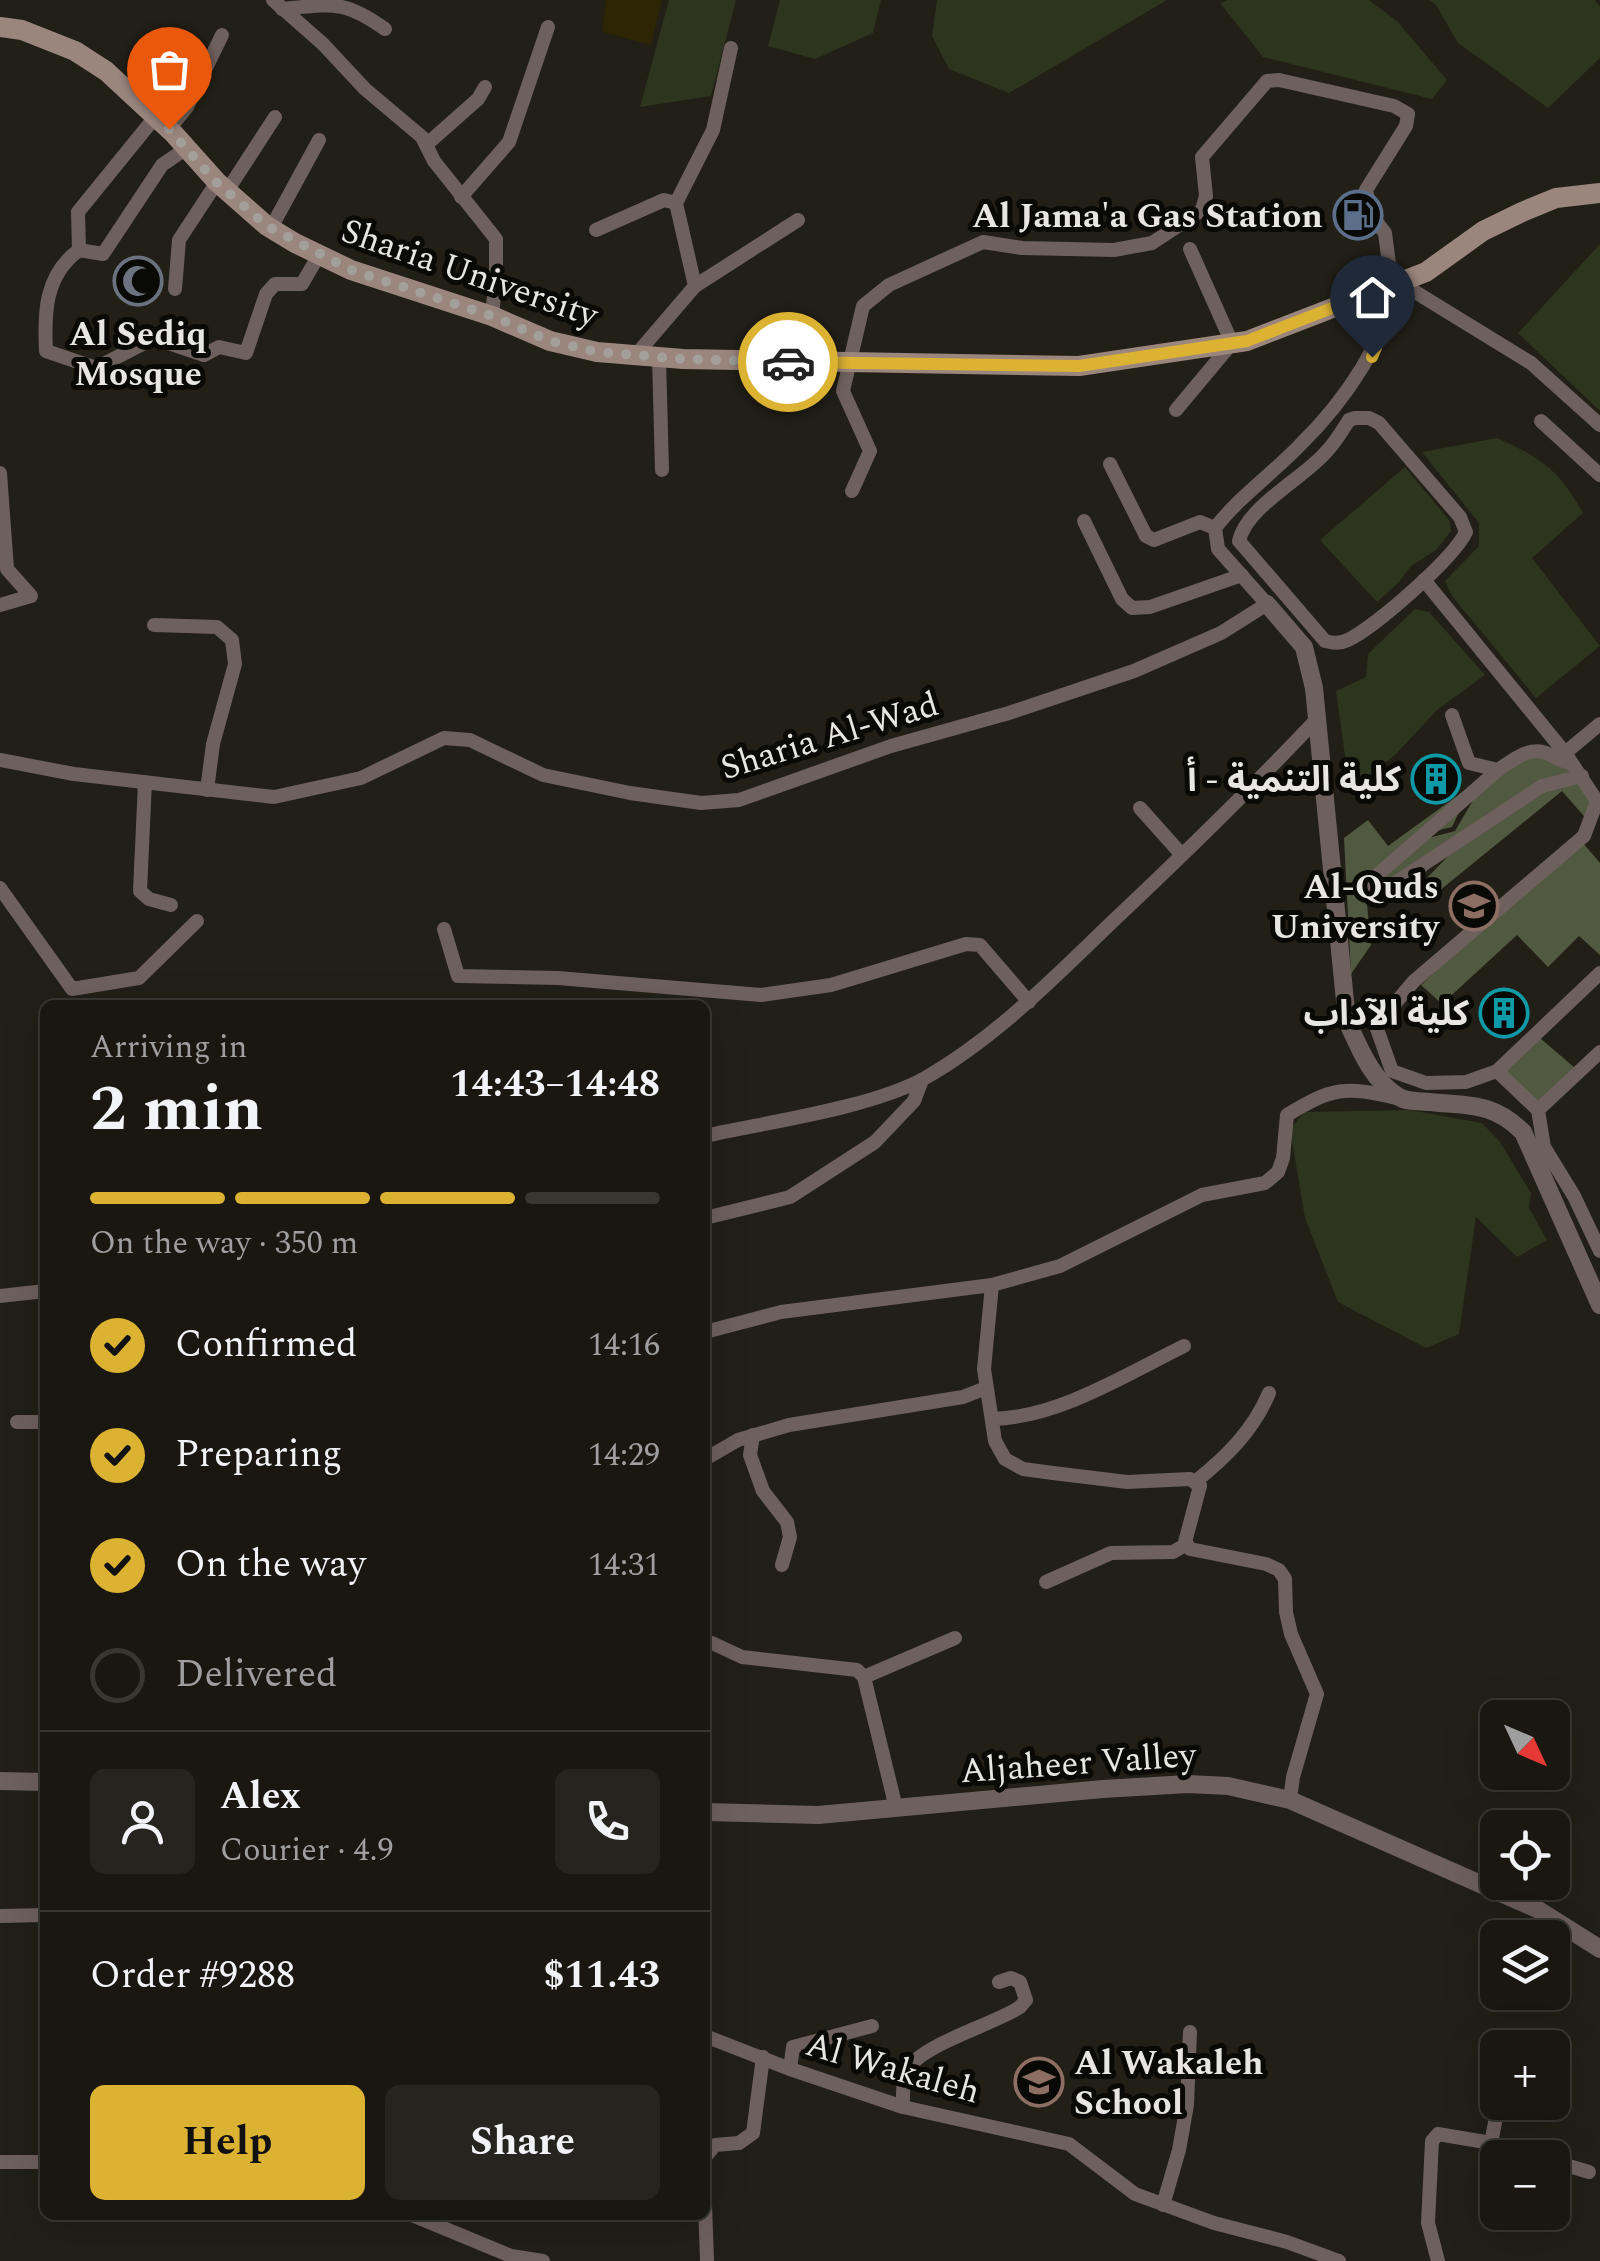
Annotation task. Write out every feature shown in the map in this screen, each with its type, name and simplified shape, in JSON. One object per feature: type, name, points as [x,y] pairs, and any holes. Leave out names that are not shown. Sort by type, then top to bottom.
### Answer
[{"type":"main road","name":"Sharia University","points":[[0,27],[22,30],[75,51],[106,71],[162,122],[222,187],[271,228],[319,255],[351,270],[492,316],[550,341],[597,352],[849,364],[1079,366],[1247,341],[1399,282]]},
{"type":"main road","points":[[1399,282],[1476,223],[1504,207],[1555,188],[1600,181]]},
{"type":"main road","points":[[1399,282],[1426,272],[1483,232],[1522,212],[1556,198],[1600,193]]},
{"type":"street","points":[[277,4],[344,0],[363,7],[385,28]]},
{"type":"street","points":[[277,4],[365,90],[422,137],[434,161],[496,239],[492,316]]},
{"type":"street","points":[[461,197],[510,142],[548,27]]},
{"type":"street","points":[[80,250],[78,212],[162,122],[188,107],[222,35]]},
{"type":"street","points":[[694,286],[676,204],[714,130],[731,48]]},
{"type":"street","points":[[852,491],[870,450],[843,390],[862,306],[890,285],[984,242],[1022,248],[1114,250],[1152,243],[1202,210],[1206,196],[1202,158],[1267,80],[1394,106],[1408,114],[1406,126],[1366,190],[1372,216],[1385,233],[1389,264],[1399,282],[1530,362],[1600,424]]},
{"type":"street","points":[[426,145],[478,99],[485,87]]},
{"type":"street","points":[[175,289],[180,240],[275,116]]},
{"type":"street","points":[[271,228],[319,140]]},
{"type":"street","points":[[187,148],[162,165],[103,254],[80,250],[65,260],[46,297],[46,351],[96,368],[154,338],[204,355],[219,347],[246,353],[266,294],[275,284],[302,284],[319,255]]},
{"type":"street","points":[[596,230],[664,200],[676,204]]},
{"type":"street","points":[[635,356],[694,286],[798,220]]},
{"type":"street","points":[[1176,410],[1232,343],[1190,249]]},
{"type":"street","points":[[1216,528],[1302,443],[1372,357],[1399,282]]},
{"type":"street","points":[[659,357],[662,470]]},
{"type":"street","points":[[1369,418],[1464,524],[1466,532],[1460,545],[1424,580],[1352,638],[1335,644],[1324,641],[1239,541],[1242,530],[1326,454],[1349,420],[1369,418]]},
{"type":"street","points":[[1541,421],[1600,475]]},
{"type":"street","points":[[1110,464],[1146,536],[1154,540],[1200,522],[1216,528]]},
{"type":"street","points":[[0,473],[7,570],[31,596],[0,605]]},
{"type":"street","points":[[1084,520],[1122,599],[1132,608],[1150,607],[1242,575]]},
{"type":"street","points":[[1216,528],[1218,548],[1304,648],[1314,688],[1347,1020],[1382,1084],[1402,1099]]},
{"type":"street","points":[[1424,580],[1568,758],[1597,801],[1590,825],[1578,843],[1414,981],[1376,1026],[1392,1070],[1426,1083],[1466,1082],[1497,1071],[1600,973]]},
{"type":"street","name":"Sharia Al-Wad","points":[[0,760],[74,774],[274,798],[361,778],[444,738],[470,740],[543,774],[630,793],[701,803],[739,800],[891,746],[1134,671],[1221,633],[1268,604]]},
{"type":"street","points":[[154,624],[218,627],[232,640],[234,664],[207,790]]},
{"type":"street","points":[[1452,715],[1469,763],[1498,770]]},
{"type":"street","points":[[710,1135],[868,1100],[922,1080],[1029,1002],[1182,856],[1316,720]]},
{"type":"street","points":[[1582,776],[1542,786],[1380,893],[1368,883],[1498,770],[1530,751],[1545,752],[1558,761],[1568,758],[1600,724]]},
{"type":"street","points":[[145,782],[140,891],[149,899],[171,905]]},
{"type":"street","points":[[1140,808],[1182,856]]},
{"type":"street","points":[[0,888],[72,990],[139,978],[197,921]]},
{"type":"street","points":[[444,929],[458,976],[558,978],[761,995],[831,985],[966,944],[980,945],[1029,1002]]},
{"type":"street","points":[[1538,1110],[1600,1052]]},
{"type":"street","points":[[1497,1071],[1538,1110],[1544,1147],[1574,1196],[1600,1251]]},
{"type":"street","points":[[710,1217],[790,1196],[875,1142],[914,1101],[922,1080]]},
{"type":"street","points":[[710,1331],[781,1312],[992,1285],[1060,1266],[1202,1195],[1264,1183],[1278,1172],[1283,1158],[1287,1115],[1314,1098],[1354,1088],[1402,1099],[1479,1106],[1504,1114],[1523,1132],[1600,1305]]},
{"type":"street","points":[[992,1285],[984,1368],[995,1441],[1006,1460],[1023,1469],[1127,1482],[1190,1479],[1200,1486],[1187,1544],[1190,1549],[1266,1564],[1279,1570],[1285,1579],[1291,1634],[1317,1694],[1290,1800]]},
{"type":"street","points":[[0,1296],[40,1292]]},
{"type":"street","points":[[993,1419],[1023,1418],[1184,1346]]},
{"type":"street","points":[[710,1456],[738,1440],[789,1425],[962,1397],[986,1388]]},
{"type":"street","points":[[1195,1482],[1243,1437],[1269,1394]]},
{"type":"street","points":[[17,1422],[40,1422]]},
{"type":"street","points":[[753,1435],[750,1455],[763,1491],[787,1522],[790,1537],[782,1565]]},
{"type":"street","points":[[1046,1582],[1111,1553],[1172,1552],[1187,1544]]},
{"type":"street","points":[[864,1677],[956,1638]]},
{"type":"street","points":[[712,1643],[742,1657],[857,1670],[864,1677],[896,1808]]},
{"type":"street","points":[[0,1781],[40,1782]]},
{"type":"street","name":"Aljaheer Valley","points":[[710,1812],[818,1815],[1188,1784],[1228,1786],[1290,1800],[1537,1909],[1600,1949]]},
{"type":"street","points":[[0,1916],[40,1916]]},
{"type":"street","points":[[903,2107],[904,2081],[910,2064],[1020,2008],[1026,2000],[1020,1982],[1011,1978],[999,1982]]},
{"type":"street","points":[[790,2069],[793,2047],[872,2026]]},
{"type":"street","points":[[1163,2205],[1188,2106],[1190,2032]]},
{"type":"street","name":"Al Wakaleh","points":[[710,2038],[903,2107],[1068,2144],[1135,2194],[1339,2261]]},
{"type":"street","points":[[710,2152],[715,2145],[739,2143],[753,2132],[762,2057]]},
{"type":"street","points":[[1438,2261],[1428,2223],[1432,2141],[1438,2134],[1480,2141]]},
{"type":"street","points":[[0,2162],[40,2162]]},
{"type":"street","points":[[1570,2166],[1589,2172]]},
{"type":"street","points":[[429,2220],[511,2256],[543,2261]]},
{"type":"street","points":[[706,2220],[707,2261]]},
{"type":"green space","points":[[669,0],[736,0],[711,96],[640,107]]},
{"type":"green space","points":[[780,0],[881,0],[873,33],[815,59],[768,46]]},
{"type":"green space","points":[[937,0],[1167,0],[1009,93],[949,69],[932,36]]},
{"type":"green space","points":[[1369,0],[1398,22],[1447,80],[1432,99],[1263,57],[1220,3]]},
{"type":"green space","points":[[1429,0],[1595,0],[1600,7],[1600,58],[1548,108],[1458,43],[1436,5]]},
{"type":"green space","points":[[1600,244],[1600,411],[1518,333]]},
{"type":"green space","points":[[1497,438],[1548,467],[1583,513],[1532,558],[1600,646],[1536,698],[1452,596],[1445,581],[1479,546],[1479,523],[1422,452]]},
{"type":"green space","points":[[1405,467],[1449,520],[1451,531],[1436,550],[1411,566],[1377,602],[1320,540]]},
{"type":"green space","points":[[1415,609],[1429,612],[1485,675],[1437,710],[1396,754],[1350,792],[1336,691],[1366,677],[1368,654]]},
{"type":"green space","points":[[1544,754],[1578,775],[1456,838],[1417,882],[1381,890],[1372,883],[1421,840],[1455,831],[1489,773]]},
{"type":"green space","points":[[1580,778],[1595,801],[1589,822],[1562,791],[1428,900],[1421,884],[1461,843],[1543,788]]},
{"type":"green space","points":[[1472,785],[1452,827],[1419,835],[1365,884],[1371,945],[1351,974],[1344,838],[1368,820],[1388,846]]},
{"type":"green space","points":[[1583,843],[1600,863],[1600,955],[1579,936],[1548,967],[1517,935],[1442,1004],[1421,985],[1512,900]]},
{"type":"green space","points":[[1540,1038],[1575,1068],[1539,1103],[1505,1072]]},
{"type":"green space","points":[[1410,1110],[1482,1123],[1500,1142],[1531,1193],[1529,1208],[1547,1240],[1517,1257],[1476,1217],[1459,1334],[1426,1348],[1338,1302],[1305,1218],[1290,1129],[1305,1112]]},
{"type":"sand","points":[[606,0],[662,0],[651,45],[602,32]]},
{"type":"way so far","points":[[169,129],[216,182],[267,226],[351,270],[492,316],[550,341],[597,352],[788,362]]},
{"type":"place","name":"Al Jama'a Gas Station","points":[[1358,215]]},
{"type":"place","name":"Al Sediq Mosque","points":[[138,281]]},
{"type":"place","name":"كلية التنمية - أ","points":[[1436,779]]},
{"type":"place","name":"Al-Quds University","points":[[1474,906]]},
{"type":"place","name":"كلية الآداب","points":[[1504,1013]]},
{"type":"place","name":"Al Wakaleh School","points":[[1039,2082]]},
{"type":"route","points":[[788,362],[1079,366],[1247,341],[1399,282],[1372,357]]}]
